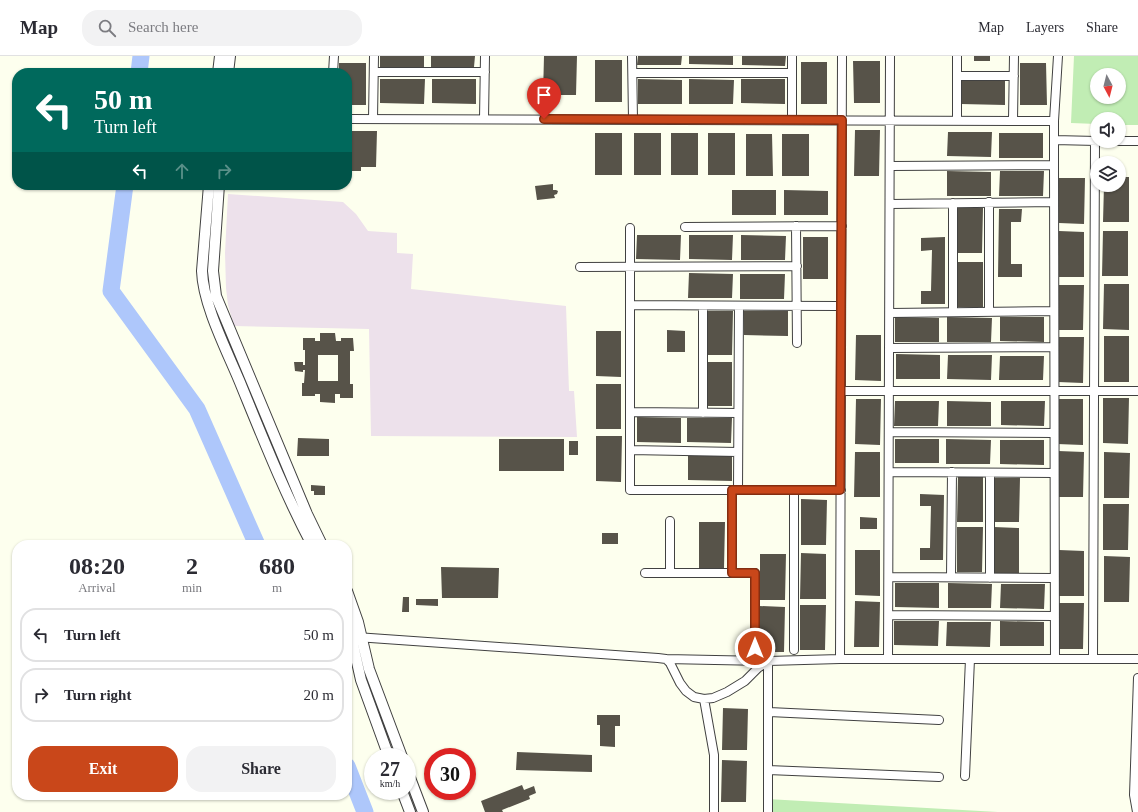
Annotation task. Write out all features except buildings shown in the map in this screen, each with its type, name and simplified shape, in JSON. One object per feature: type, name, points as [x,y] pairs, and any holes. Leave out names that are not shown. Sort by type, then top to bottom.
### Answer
[{"type":"street","points":[[219,68],[220,56]]},
{"type":"street","points":[[229,68],[230,56]]},
{"type":"street","points":[[333,68],[334,56]]},
{"type":"street","points":[[373,119],[374,56]]},
{"type":"street","points":[[484,119],[485,56]]},
{"type":"street","points":[[632,56],[633,119]]},
{"type":"street","points":[[792,56],[792,120]]},
{"type":"street","points":[[840,659],[842,56]]},
{"type":"street","points":[[888,659],[890,56]]},
{"type":"street","points":[[957,56],[957,120]]},
{"type":"street","points":[[1013,120],[1014,56]]},
{"type":"street","points":[[1054,659],[1054,121],[1058,56]]},
{"type":"street","points":[[374,72],[485,72]]},
{"type":"street","points":[[633,73],[792,73]]},
{"type":"street","points":[[957,76],[1014,76]]},
{"type":"street","points":[[352,119],[1054,121]]},
{"type":"street","points":[[1054,140],[1090,141]]},
{"type":"street","points":[[1126,141],[1138,141]]},
{"type":"street","points":[[1093,659],[1096,148]]},
{"type":"street","points":[[890,166],[1054,165]]},
{"type":"street","points":[[208,190],[202,271],[202,284],[206,299],[266,445],[296,514],[309,540]]},
{"type":"street","points":[[219,190],[213,271],[216,296],[306,514],[319,540]]},
{"type":"street","points":[[989,202],[989,312]]},
{"type":"street","points":[[890,204],[1054,202]]},
{"type":"street","points":[[953,203],[953,312]]},
{"type":"street","points":[[796,226],[797,343]]},
{"type":"street","points":[[685,227],[842,226]]},
{"type":"street","points":[[630,228],[630,490],[840,490]]},
{"type":"street","points":[[580,267],[797,266]]},
{"type":"street","points":[[630,305],[841,306]]},
{"type":"street","points":[[703,306],[703,413]]},
{"type":"street","points":[[732,573],[738,452],[739,306]]},
{"type":"street","points":[[890,312],[1054,311]]},
{"type":"street","points":[[890,348],[1054,348]]},
{"type":"street","points":[[841,391],[1138,391]]},
{"type":"street","points":[[630,412],[738,413]]},
{"type":"street","points":[[889,432],[1054,433]]},
{"type":"street","points":[[630,450],[738,452]]},
{"type":"street","points":[[889,472],[1054,473]]},
{"type":"street","points":[[951,578],[952,472]]},
{"type":"street","points":[[990,473],[990,578]]},
{"type":"street","points":[[794,490],[794,650]]},
{"type":"street","points":[[670,521],[670,573]]},
{"type":"street","points":[[645,573],[755,573],[755,648]]},
{"type":"street","points":[[889,577],[1054,578]]},
{"type":"street","points":[[352,605],[362,637],[369,669],[399,748]]},
{"type":"street","points":[[889,615],[1054,616]]},
{"type":"street","points":[[352,637],[666,660],[768,661],[840,659],[1138,659]]},
{"type":"street","points":[[352,641],[361,680],[386,748]]},
{"type":"street","points":[[965,776],[970,659]]},
{"type":"street","points":[[666,660],[670,663],[686,692],[694,697],[704,699],[714,698],[727,692],[745,681],[758,668],[768,661]]},
{"type":"street","points":[[768,661],[768,812]]},
{"type":"street","points":[[1137,812],[1138,678]]},
{"type":"street","points":[[704,699],[714,755],[714,812]]},
{"type":"street","points":[[769,712],[939,720]]},
{"type":"street","points":[[768,770],[939,777]]},
{"type":"street","points":[[416,794],[423,812]]},
{"type":"street","points":[[405,800],[410,812]]},
{"type":"shaded area","points":[[228,194],[343,202],[356,214],[368,231],[397,233],[397,253],[413,254],[411,289],[566,306],[569,391],[574,391],[577,437],[371,436],[369,329],[234,326],[228,305],[226,288],[225,253]]},
{"type":"green space","points":[[1074,56],[1138,56],[1138,125],[1126,125],[1126,112],[1090,112],[1090,124],[1071,123]]},
{"type":"green space","points":[[767,799],[998,812],[766,812]]},
{"type":"waterway","points":[[140,68],[141,56]]},
{"type":"waterway","points":[[124,190],[111,291],[197,409],[255,540]]},
{"type":"waterway","points":[[352,779],[365,812]]},
{"type":"route","points":[[544,119],[842,120],[840,490],[732,490],[732,573],[755,573],[755,648]]}]
